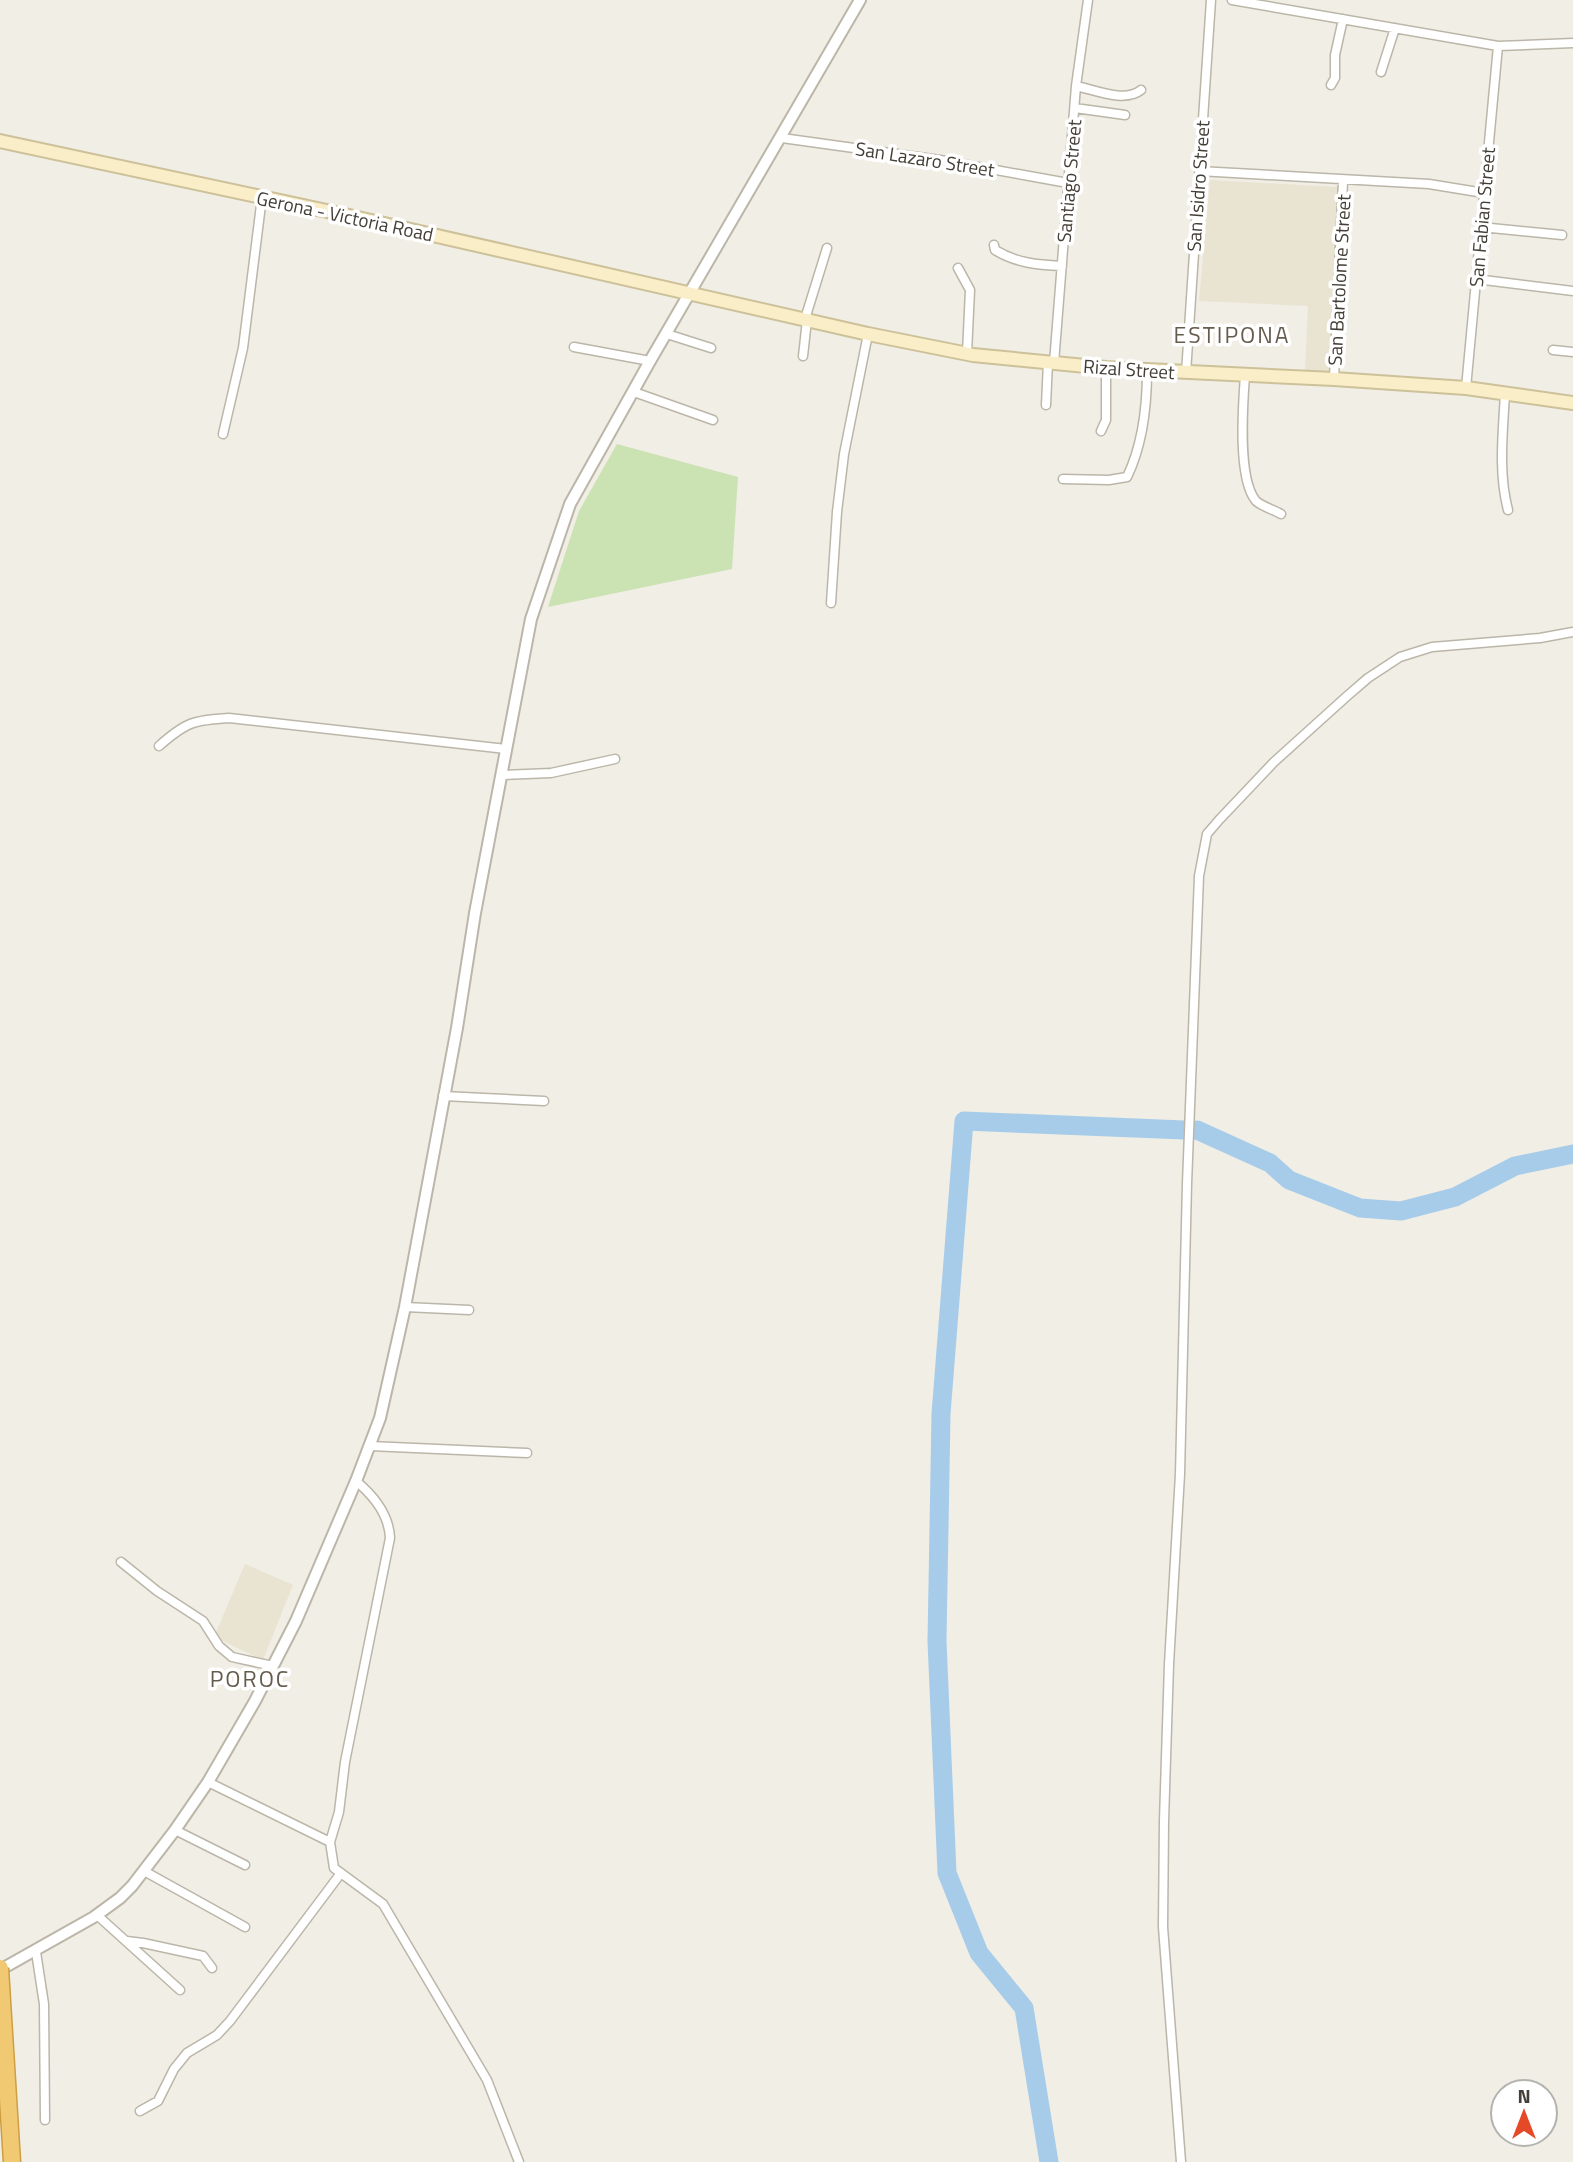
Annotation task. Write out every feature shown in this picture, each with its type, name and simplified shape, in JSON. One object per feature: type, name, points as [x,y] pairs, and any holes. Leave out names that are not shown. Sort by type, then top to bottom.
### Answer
[{"type":"highway","points":[[3,1973],[12,2162]]},
{"type":"main road","name":"Gerona - Victoria Road","points":[[0,141],[690,293]]},
{"type":"main road","name":"Rizal Street","points":[[690,293],[967,354],[1147,371],[1466,388],[1573,403]]},
{"type":"street","points":[[3,1973],[97,1915],[120,1898],[144,1871],[208,1782],[296,1621],[380,1418],[405,1307],[531,619],[545,573],[570,504],[860,0]]},
{"type":"street","name":"Santiago Street","points":[[1046,405],[1062,266],[1076,86],[1088,0]]},
{"type":"street","name":"San Isidro Street","points":[[1186,373],[1211,0]]},
{"type":"street","points":[[1232,0],[1498,46],[1573,43]]},
{"type":"street","points":[[1331,85],[1335,78],[1335,55],[1343,19]]},
{"type":"street","points":[[1381,72],[1395,28]]},
{"type":"street","name":"San Fabian Street","points":[[1466,388],[1498,46]]},
{"type":"street","points":[[1076,86],[1123,96],[1136,94],[1141,90]]},
{"type":"street","points":[[1075,108],[1125,115]]},
{"type":"street","name":"San Lazaro Street","points":[[782,138],[952,162],[1068,183]]},
{"type":"street","points":[[1199,171],[1429,184],[1484,193]]},
{"type":"street","name":"San Bartolome Street","points":[[1334,379],[1343,181]]},
{"type":"street","points":[[223,434],[243,348],[262,197]]},
{"type":"street","points":[[1481,227],[1562,235]]},
{"type":"street","points":[[994,245],[995,250],[1001,254],[1022,262],[1062,266]]},
{"type":"street","points":[[803,356],[806,320],[827,248]]},
{"type":"street","points":[[958,268],[970,290],[967,354]]},
{"type":"street","points":[[1476,279],[1573,291]]},
{"type":"street","points":[[667,334],[711,348]]},
{"type":"street","points":[[831,603],[844,454],[868,334]]},
{"type":"street","points":[[574,347],[650,361]]},
{"type":"street","points":[[1553,350],[1573,352]]},
{"type":"street","points":[[1101,430],[1106,420],[1106,368]]},
{"type":"street","points":[[1063,479],[1110,480],[1127,477],[1134,463],[1142,430],[1147,397],[1147,371]]},
{"type":"street","points":[[1245,375],[1241,431],[1250,486],[1256,501],[1281,514]]},
{"type":"street","points":[[634,392],[713,420]]},
{"type":"street","points":[[1504,393],[1501,446],[1503,492],[1508,510]]},
{"type":"street","points":[[1181,2162],[1163,1927],[1164,1821],[1169,1664],[1180,1474],[1187,1184],[1199,876],[1207,834],[1274,762],[1346,696],[1401,657],[1432,647],[1540,638],[1573,632]]},
{"type":"street","points":[[159,746],[173,733],[195,720],[229,718],[506,749]]},
{"type":"street","points":[[501,775],[551,773],[615,759]]},
{"type":"street","points":[[443,1096],[544,1101]]},
{"type":"street","points":[[405,1307],[469,1310]]},
{"type":"street","points":[[370,1446],[527,1453]]},
{"type":"street","points":[[356,1481],[376,1501],[386,1519],[390,1538],[345,1762],[339,1812],[330,1842],[334,1868],[383,1904],[487,2080],[519,2162]]},
{"type":"street","points":[[121,1562],[203,1621],[219,1646],[232,1657],[273,1666]]},
{"type":"street","points":[[208,1782],[330,1842]]},
{"type":"street","points":[[175,1830],[245,1865]]},
{"type":"street","points":[[144,1871],[245,1927]]},
{"type":"street","points":[[140,2111],[159,2101],[174,2069],[187,2053],[217,2035],[230,2021],[341,1873]]},
{"type":"street","points":[[97,1915],[180,1990]]},
{"type":"street","points":[[127,1941],[203,1956],[212,1968]]},
{"type":"street","points":[[36,1952],[44,2004],[45,2120]]},
{"type":"shaded area","points":[[1210,180],[1338,187],[1329,373],[1305,371],[1308,306],[1199,301]]},
{"type":"shaded area","points":[[245,1564],[293,1585],[263,1660],[214,1637]]},
{"type":"green space","points":[[617,444],[738,477],[732,569],[548,607],[579,511]]},
{"type":"waterway","points":[[1049,2162],[1024,2008],[979,1953],[947,1873],[937,1641],[941,1414],[964,1121],[1184,1130]]},
{"type":"waterway","points":[[1197,1130],[1270,1163],[1289,1180],[1360,1208],[1401,1211],[1455,1197],[1515,1166],[1573,1154]]},
{"type":"district","name":"ESTIPONA","points":[[1232,335]]},
{"type":"district","name":"POROC","points":[[250,1679]]}]
